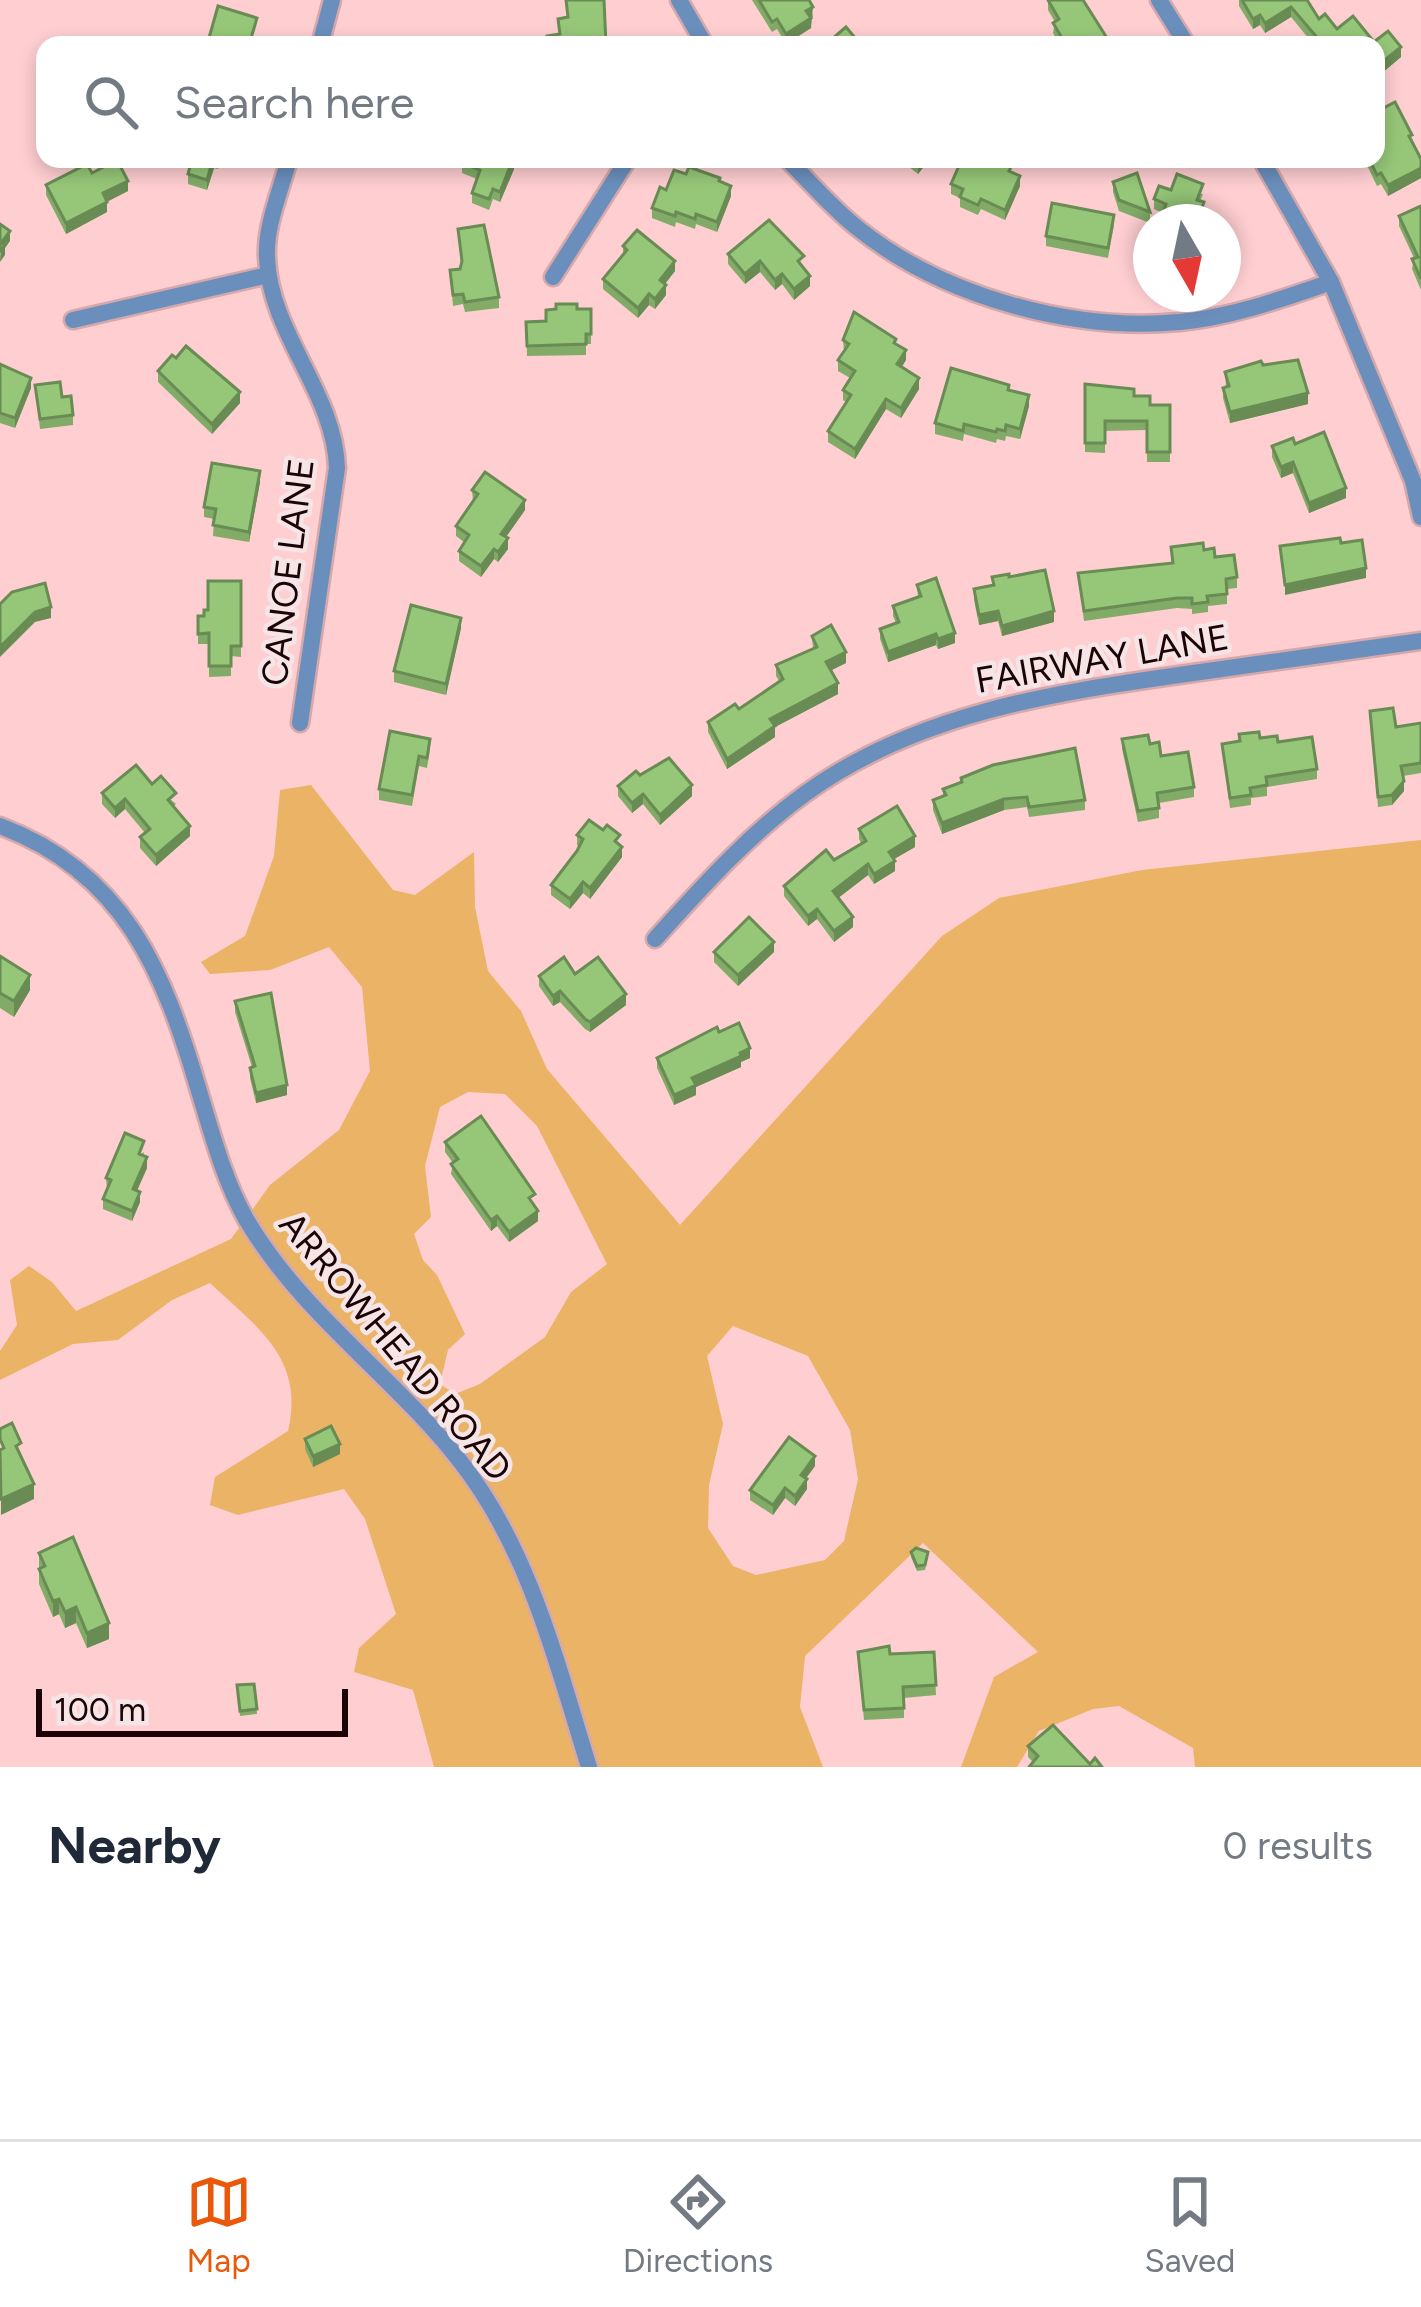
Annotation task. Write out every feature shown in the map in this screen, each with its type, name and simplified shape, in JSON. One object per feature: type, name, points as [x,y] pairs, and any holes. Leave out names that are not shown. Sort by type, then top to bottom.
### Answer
[{"type":"street","points":[[322,36],[332,0]]},
{"type":"street","points":[[680,0],[700,36]]},
{"type":"street","points":[[1159,0],[1181,36]]},
{"type":"street","name":"CANOE LANE","points":[[287,168],[267,244],[268,275],[336,445],[337,468],[300,723]]},
{"type":"street","points":[[553,277],[622,168]]},
{"type":"street","points":[[796,168],[838,211],[890,251],[972,291],[1059,315],[1180,322],[1263,306],[1331,282]]},
{"type":"street","points":[[1266,168],[1331,282],[1413,481],[1421,517]]},
{"type":"street","points":[[73,320],[268,275]]},
{"type":"street","name":"FAIRWAY LANE","points":[[655,939],[725,862],[810,790],[937,725],[1054,694],[1421,641]]},
{"type":"street","name":"ARROWHEAD ROAD","points":[[0,826],[46,847],[82,871],[117,905],[142,942],[174,1012],[227,1180],[246,1218],[273,1261],[314,1309],[418,1411],[488,1503],[532,1593],[589,1767]]},
{"type":"shaded area","points":[[311,785],[393,890],[415,895],[474,852],[475,907],[488,971],[521,1011],[547,1069],[680,1225],[942,936],[999,898],[1142,870],[1421,840],[1421,1767],[1195,1767],[1193,1748],[1119,1706],[1093,1709],[1039,1731],[1017,1767],[961,1767],[994,1677],[1038,1652],[923,1543],[805,1656],[800,1707],[823,1767],[434,1767],[413,1690],[354,1672],[359,1648],[396,1614],[365,1519],[344,1489],[238,1515],[210,1505],[215,1477],[288,1431],[291,1406],[290,1384],[273,1347],[210,1283],[172,1300],[118,1340],[73,1344],[0,1380],[0,1351],[17,1325],[10,1280],[29,1266],[52,1282],[76,1311],[231,1239],[270,1185],[339,1130],[370,1071],[362,987],[329,947],[270,970],[210,974],[201,962],[245,936],[274,856],[280,790]],"holes":[[[468,1092],[505,1094],[537,1126],[607,1264],[571,1292],[545,1337],[480,1384],[455,1394],[440,1384],[448,1350],[465,1334],[437,1275],[423,1260],[414,1234],[431,1217],[425,1166],[440,1107]],[[733,1326],[808,1356],[850,1430],[858,1479],[844,1541],[825,1560],[756,1575],[733,1566],[708,1528],[709,1485],[723,1424],[707,1356]]]},
{"type":"building","points":[[566,0],[604,0],[606,36],[547,36],[560,34],[558,19],[568,17]]},
{"type":"building","points":[[759,0],[809,0],[813,7],[806,11],[811,18],[786,34]]},
{"type":"building","points":[[1048,0],[1083,0],[1106,36],[1061,36],[1053,23],[1059,19]]},
{"type":"building","points":[[1242,0],[1307,0],[1319,19],[1325,14],[1337,29],[1353,16],[1369,36],[1316,36],[1291,7],[1265,23],[1260,15],[1253,19]]},
{"type":"building","points":[[218,6],[257,18],[252,36],[210,36]]},
{"type":"building","points":[[1388,31],[1401,47],[1385,60],[1382,36]]},
{"type":"building","points":[[1395,102],[1421,159],[1421,168],[1388,185],[1374,168],[1385,168],[1385,107]]},
{"type":"building","points":[[79,168],[89,168],[92,173],[121,168],[128,181],[103,193],[107,202],[66,223],[46,185]]},
{"type":"building","points":[[190,168],[210,168],[207,180],[188,174]]},
{"type":"building","points":[[475,168],[509,168],[500,192],[493,189],[489,199],[472,193],[480,170]]},
{"type":"building","points":[[692,168],[731,186],[717,222],[652,208],[674,170],[686,174]]},
{"type":"building","points":[[958,168],[1010,168],[1020,176],[1005,210],[981,199],[978,205],[960,197],[963,189],[951,184]]},
{"type":"building","points":[[1137,173],[1147,204],[1119,200],[1113,182]]},
{"type":"building","points":[[1177,174],[1203,184],[1197,200],[1203,204],[1166,204],[1154,199],[1159,186],[1171,190]]},
{"type":"building","points":[[1052,203],[1114,215],[1108,248],[1046,236]]},
{"type":"building","points":[[1421,206],[1421,279],[1412,259],[1418,257],[1399,216]]},
{"type":"building","points":[[769,220],[804,256],[798,261],[810,276],[794,289],[782,274],[775,280],[760,261],[745,274],[728,254]]},
{"type":"building","points":[[0,224],[10,231],[0,251]]},
{"type":"building","points":[[484,225],[499,297],[465,302],[463,294],[453,295],[450,270],[460,269],[462,261],[458,229]]},
{"type":"building","points":[[637,230],[675,261],[660,280],[666,285],[655,299],[649,294],[638,308],[603,279]]},
{"type":"building","points":[[556,304],[591,309],[586,344],[527,346],[526,322],[546,321],[546,310],[556,309]]},
{"type":"building","points":[[854,312],[896,339],[894,343],[906,350],[897,364],[919,378],[901,408],[886,399],[855,449],[828,431],[851,395],[843,390],[855,371],[838,360],[849,344],[843,340]]},
{"type":"building","points":[[186,346],[240,392],[212,424],[158,371]]},
{"type":"building","points":[[1298,360],[1308,393],[1230,412],[1223,388],[1229,386],[1225,372],[1261,361],[1263,365]]},
{"type":"building","points":[[0,364],[31,378],[15,418],[0,413]]},
{"type":"building","points":[[951,368],[1029,395],[1020,429],[1006,425],[1005,431],[996,432],[964,424],[963,431],[935,423]]},
{"type":"building","points":[[60,382],[62,397],[71,396],[73,415],[40,419],[35,385]]},
{"type":"building","points":[[1085,384],[1134,389],[1134,396],[1150,396],[1150,405],[1170,405],[1170,452],[1147,452],[1147,421],[1105,421],[1105,443],[1085,443]]},
{"type":"building","points":[[1324,432],[1346,488],[1309,503],[1293,462],[1281,467],[1272,446],[1293,438],[1295,444]]},
{"type":"building","points":[[212,463],[260,471],[249,532],[213,525],[216,509],[204,507]]},
{"type":"building","points":[[485,472],[525,500],[501,534],[508,538],[481,566],[459,551],[469,535],[456,526],[478,494],[472,490]]},
{"type":"building","points":[[1340,538],[1341,543],[1362,540],[1366,568],[1285,585],[1280,546]]},
{"type":"building","points":[[1203,543],[1204,550],[1214,548],[1215,557],[1234,555],[1237,577],[1226,579],[1227,594],[1192,604],[1192,598],[1177,598],[1084,611],[1078,573],[1173,563],[1171,547]]},
{"type":"building","points":[[1045,570],[1054,611],[1002,626],[998,611],[979,615],[974,589],[994,585],[992,577]]},
{"type":"building","points":[[936,578],[955,633],[938,639],[936,634],[888,652],[880,629],[899,622],[893,606],[921,596],[917,585]]},
{"type":"building","points":[[208,581],[241,581],[241,646],[231,646],[231,666],[209,666],[209,633],[198,634],[198,616],[208,610]]},
{"type":"building","points":[[45,583],[51,607],[35,612],[0,647],[0,604],[12,592]]},
{"type":"building","points":[[411,605],[461,618],[446,684],[394,671]]},
{"type":"building","points":[[831,625],[846,652],[826,662],[838,683],[770,719],[775,726],[727,759],[708,722],[735,704],[739,709],[783,679],[776,665],[817,647],[812,636]]},
{"type":"building","points":[[1393,708],[1396,727],[1421,723],[1421,763],[1401,766],[1404,781],[1392,795],[1378,797],[1370,711]]},
{"type":"building","points":[[390,731],[430,739],[427,758],[419,756],[412,795],[379,789]]},
{"type":"building","points":[[1259,732],[1260,738],[1277,736],[1278,742],[1312,737],[1317,769],[1266,777],[1267,785],[1250,788],[1251,795],[1230,798],[1222,744],[1240,741],[1239,734]]},
{"type":"building","points":[[1148,735],[1150,744],[1159,742],[1161,756],[1188,752],[1194,787],[1157,793],[1159,808],[1138,811],[1122,739]]},
{"type":"building","points":[[1075,748],[1085,800],[1029,807],[1027,797],[1004,799],[942,823],[933,800],[946,795],[943,789],[962,782],[961,778],[993,765]]},
{"type":"building","points":[[669,758],[692,785],[660,815],[643,794],[632,803],[618,786],[636,771],[640,775]]},
{"type":"building","points":[[136,765],[152,784],[161,776],[176,793],[168,800],[190,826],[156,855],[140,837],[150,829],[125,799],[115,808],[102,793]]},
{"type":"building","points":[[897,806],[915,836],[889,852],[895,861],[874,874],[868,864],[833,891],[853,917],[834,931],[817,909],[808,916],[784,886],[826,850],[834,860],[866,841],[859,829]]},
{"type":"building","points":[[589,820],[620,835],[615,841],[622,847],[590,888],[583,882],[570,899],[551,885],[577,851],[583,839],[577,835]]},
{"type":"building","points":[[749,917],[774,942],[738,975],[714,952]]},
{"type":"building","points":[[0,956],[30,975],[14,1001],[0,993]]},
{"type":"building","points":[[564,957],[575,974],[598,957],[626,994],[590,1022],[560,991],[553,996],[539,976]]},
{"type":"building","points":[[271,993],[287,1085],[256,1093],[250,1068],[255,1066],[235,1001]]},
{"type":"building","points":[[739,1023],[750,1048],[692,1078],[696,1085],[674,1095],[657,1058],[717,1027],[719,1032]]},
{"type":"building","points":[[481,1116],[535,1194],[529,1198],[538,1211],[509,1232],[497,1216],[491,1220],[451,1164],[458,1159],[445,1142]]},
{"type":"building","points":[[125,1133],[144,1141],[139,1154],[147,1157],[133,1189],[140,1192],[132,1211],[103,1199],[111,1180],[106,1178]]},
{"type":"building","points":[[12,1423],[21,1443],[16,1446],[34,1484],[1,1499],[0,1450],[4,1448],[0,1429]]},
{"type":"building","points":[[331,1426],[340,1444],[313,1456],[305,1439]]},
{"type":"building","points":[[789,1437],[815,1456],[801,1475],[807,1479],[795,1496],[785,1488],[773,1505],[750,1490]]},
{"type":"building","points":[[73,1537],[109,1623],[87,1633],[76,1607],[65,1612],[59,1599],[53,1601],[39,1569],[45,1566],[39,1553]]},
{"type":"building","points":[[916,1548],[928,1552],[925,1565],[917,1566],[911,1552]]},
{"type":"building","points":[[889,1646],[890,1654],[934,1652],[936,1685],[903,1687],[904,1708],[864,1710],[858,1652]]},
{"type":"building","points":[[254,1684],[257,1709],[240,1711],[237,1685]]},
{"type":"building","points":[[1053,1725],[1090,1764],[1095,1758],[1102,1767],[1029,1767],[1038,1756],[1028,1746]]}]
